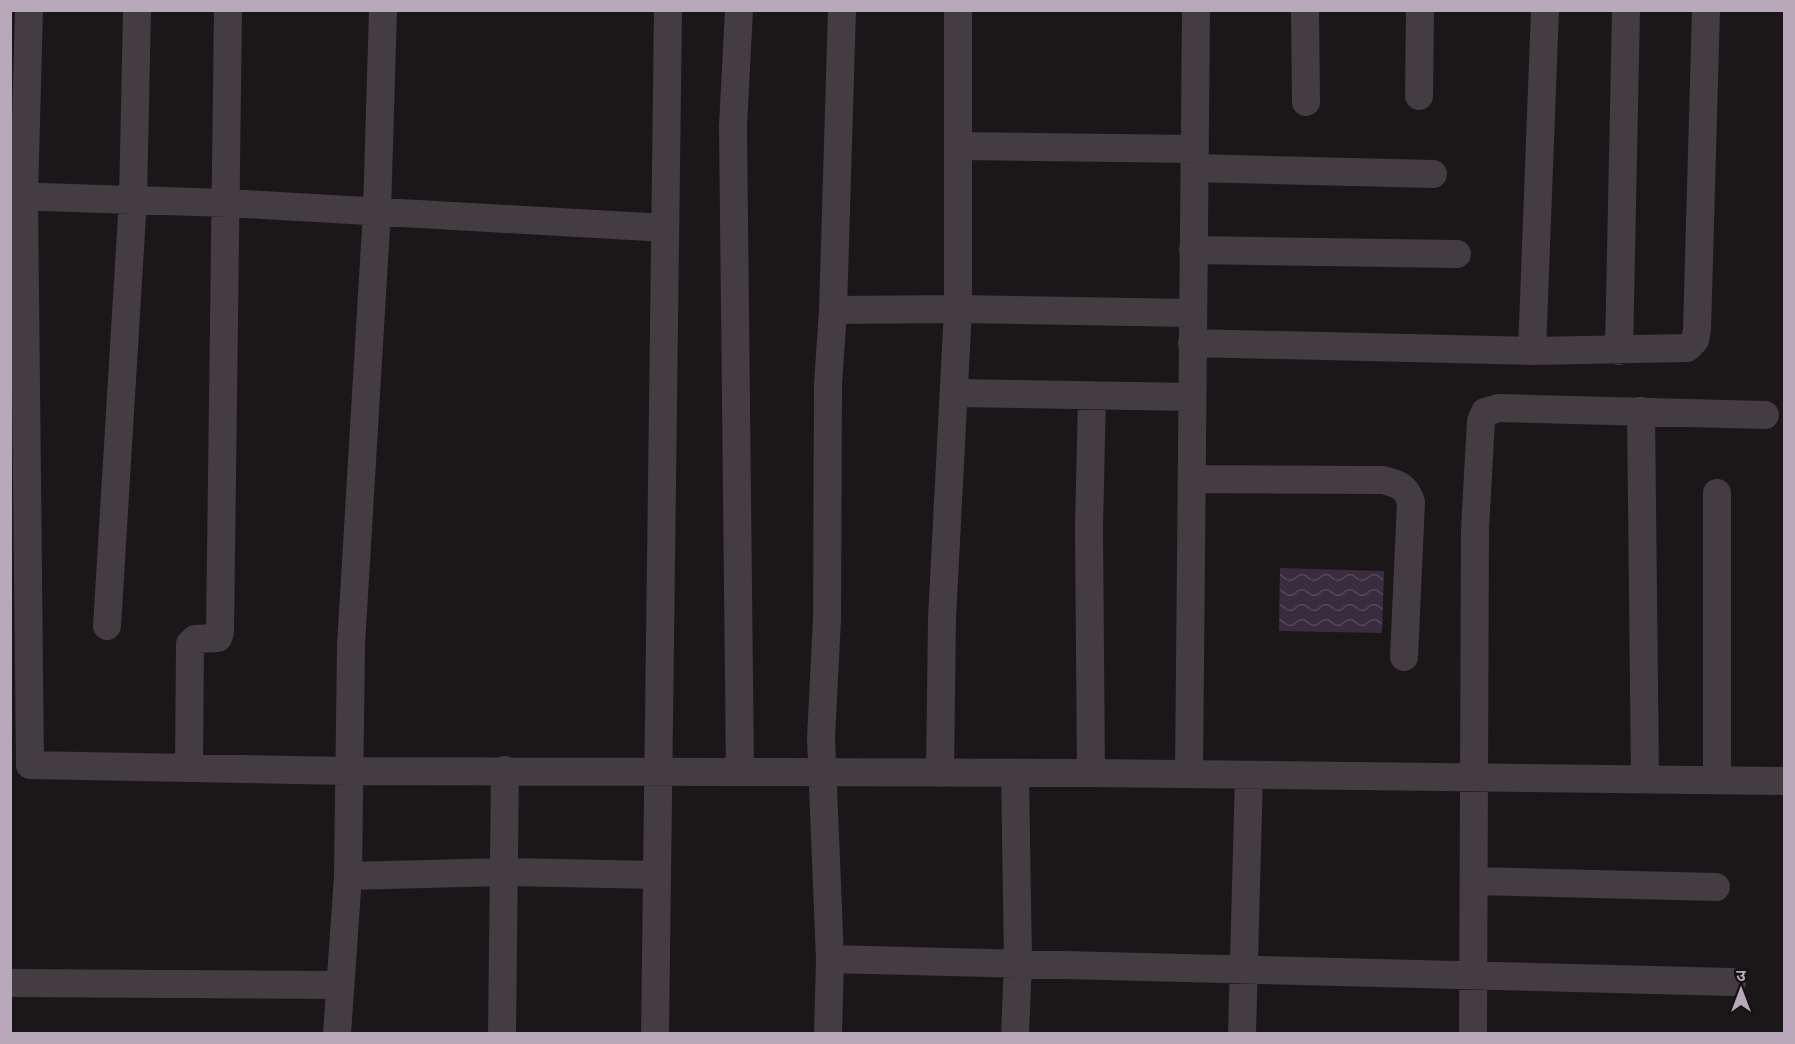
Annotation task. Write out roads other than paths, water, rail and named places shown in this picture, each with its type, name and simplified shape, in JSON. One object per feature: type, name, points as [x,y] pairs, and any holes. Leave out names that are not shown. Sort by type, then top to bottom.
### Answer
[{"type":"street","points":[[29,10],[17,196],[20,765],[348,771],[1091,773],[1785,781]]},
{"type":"street","points":[[107,626],[133,199],[137,10]]},
{"type":"street","points":[[189,767],[190,644],[195,639],[218,638],[220,632],[228,10]]},
{"type":"street","points":[[337,1034],[348,876],[352,634],[377,211],[383,10]]},
{"type":"street","points":[[655,1034],[668,10]]},
{"type":"street","points":[[739,10],[733,126],[740,772]]},
{"type":"street","points":[[828,1034],[830,959],[821,738],[827,619],[828,384],[833,310],[842,10]]},
{"type":"street","points":[[940,773],[942,618],[958,309],[958,10]]},
{"type":"street","points":[[1189,774],[1196,10]]},
{"type":"street","points":[[1305,10],[1306,102]]},
{"type":"street","points":[[1419,96],[1420,10]]},
{"type":"street","points":[[1532,351],[1545,10]]},
{"type":"street","points":[[1619,351],[1626,10]]},
{"type":"street","points":[[1192,343],[1532,351],[1687,348],[1695,340],[1697,330],[1706,10]]},
{"type":"street","points":[[959,146],[1433,174]]},
{"type":"street","points":[[17,196],[227,203],[665,228]]},
{"type":"street","points":[[1193,250],[1457,254]]},
{"type":"street","points":[[833,310],[958,309],[1192,313]]},
{"type":"street","points":[[954,393],[1192,397]]},
{"type":"street","points":[[1091,773],[1089,528],[1092,395]]},
{"type":"street","points":[[1473,1034],[1475,529],[1481,421],[1485,412],[1499,408],[1765,415]]},
{"type":"street","points":[[1641,411],[1645,778]]},
{"type":"street","points":[[1193,479],[1383,480],[1407,490],[1411,502],[1404,657]]},
{"type":"street","points":[[1717,493],[1717,780]]},
{"type":"street","points":[[502,1034],[505,770]]},
{"type":"street","points":[[1015,773],[1018,962],[1015,1034]]},
{"type":"street","points":[[1242,1034],[1249,775]]},
{"type":"street","points":[[348,876],[504,872],[657,875]]},
{"type":"street","points":[[1475,881],[1716,887]]},
{"type":"street","points":[[830,959],[1732,982]]},
{"type":"street","points":[[10,982],[339,985]]},
{"type":"water","points":[[1280,568],[1384,571],[1382,633],[1279,631]]}]
